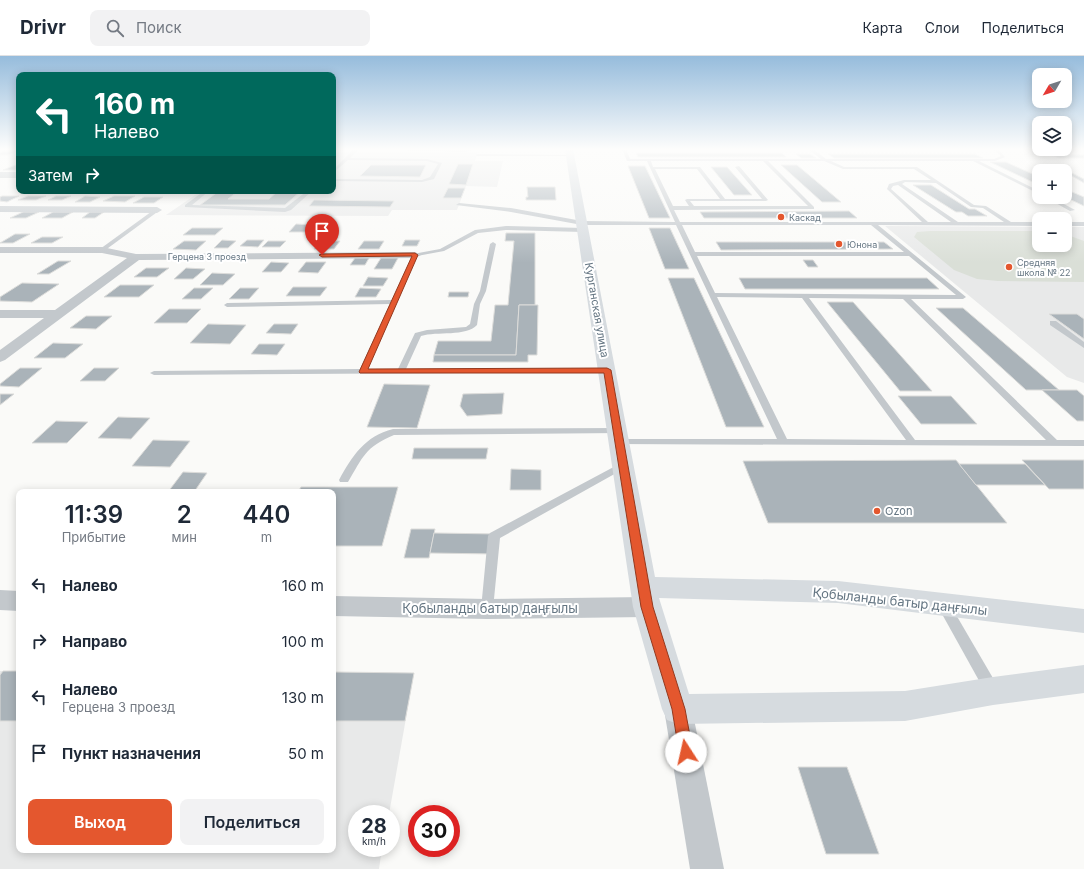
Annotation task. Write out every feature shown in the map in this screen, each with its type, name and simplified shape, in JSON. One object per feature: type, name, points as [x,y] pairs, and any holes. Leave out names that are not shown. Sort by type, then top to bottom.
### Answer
[{"type":"street","name":"Курганская улица","points":[[576,187],[646,597],[678,709],[707,869]]},
{"type":"street","points":[[0,209],[158,210]]},
{"type":"street","name":"Герцена 3 проезд","points":[[0,250],[102,250],[136,256],[415,255]]},
{"type":"street","points":[[0,357],[136,256]]},
{"type":"street","points":[[0,314],[59,314]]},
{"type":"street","name":"Қобыланды батыр даңғылы","points":[[336,606],[487,609],[646,597],[838,592],[1084,621]]},
{"type":"street","points":[[0,600],[16,601]]},
{"type":"street","points":[[678,709],[905,706],[993,691],[1084,680]]},
{"type":"lane","points":[[661,187],[783,442]]},
{"type":"lane","points":[[713,187],[724,200]]},
{"type":"lane","points":[[692,208],[687,200],[766,200],[755,187]]},
{"type":"lane","points":[[671,208],[812,208],[791,187]]},
{"type":"lane","points":[[890,187],[889,189],[927,224]]},
{"type":"lane","points":[[903,187],[957,224]]},
{"type":"lane","points":[[944,187],[973,206],[984,207],[1010,224]]},
{"type":"lane","points":[[203,194],[187,206],[285,210],[289,209],[306,194]]},
{"type":"lane","points":[[1060,204],[1072,210]]},
{"type":"lane","points":[[459,205],[511,210],[583,227]]},
{"type":"lane","points":[[102,250],[158,210]]},
{"type":"lane","points":[[363,372],[415,255],[442,250],[478,232],[506,228],[583,227],[678,223],[1032,224]]},
{"type":"lane","points":[[712,295],[963,297],[873,224]]},
{"type":"lane","points":[[1072,224],[1084,224]]},
{"type":"lane","points":[[401,371],[418,335],[427,332],[468,329],[473,325],[493,244]]},
{"type":"lane","points":[[693,254],[910,254]]},
{"type":"lane","points":[[804,296],[914,443]]},
{"type":"lane","points":[[904,297],[1055,443]]},
{"type":"lane","points":[[227,305],[394,302]]},
{"type":"lane","points":[[1053,322],[1084,346]]},
{"type":"lane","points":[[154,373],[607,370]]},
{"type":"lane","points":[[344,480],[364,448],[373,440],[393,432],[618,436],[783,442],[1084,443]]},
{"type":"lane","points":[[487,609],[494,536],[623,465]]},
{"type":"lane","points":[[943,605],[993,691]]},
{"type":"shaded area","points":[[336,187],[466,187],[457,210],[392,210],[388,216],[166,215],[197,194],[336,194]]},
{"type":"shaded area","name":"Средняя школа № 22","points":[[885,226],[1032,227],[1032,252],[1072,252],[1072,227],[1084,227],[1084,383],[1067,377]]},
{"type":"shaded area","name":"Средняя школа № 22","points":[[1032,231],[1032,252],[1072,252],[1072,237],[1084,241],[1084,282],[998,281],[977,279],[954,270],[914,237],[917,232]]},
{"type":"shaded area","points":[[0,671],[16,671],[16,853],[336,853],[336,672],[414,673],[391,805],[348,805],[348,857],[381,857],[379,869],[0,869]]},
{"type":"building","points":[[527,187],[555,187],[556,200],[526,200],[526,197],[528,197]]},
{"type":"building","points":[[636,187],[655,187],[670,218],[649,218]]},
{"type":"building","points":[[727,187],[745,187],[752,195],[734,195]]},
{"type":"building","points":[[805,187],[823,187],[841,202],[822,202]]},
{"type":"building","points":[[916,187],[934,187],[969,209],[975,209],[987,216],[968,216],[962,212],[956,212]]},
{"type":"building","points":[[448,188],[465,188],[461,198],[443,198]]},
{"type":"building","points":[[1072,192],[1084,197],[1084,206],[1072,200]]},
{"type":"building","points":[[215,194],[234,194],[228,199],[269,199],[275,194],[298,194],[285,205],[200,205]]},
{"type":"building","points":[[19,196],[7,202],[0,201],[0,197]]},
{"type":"building","points":[[28,196],[46,196],[36,200],[18,200]]},
{"type":"building","points":[[56,196],[71,196],[62,200],[48,200]]},
{"type":"building","points":[[85,196],[100,197],[90,202],[75,202]]},
{"type":"building","points":[[114,196],[135,196],[125,202],[103,201]]},
{"type":"building","points":[[144,197],[163,197],[154,203],[133,203]]},
{"type":"building","points":[[314,200],[394,201],[390,207],[309,206]]},
{"type":"building","points":[[849,211],[857,218],[704,218],[700,212]]},
{"type":"building","points":[[23,212],[39,212],[26,218],[10,218]]},
{"type":"building","points":[[53,212],[73,212],[62,218],[42,218]]},
{"type":"building","points":[[90,212],[104,212],[95,218],[82,218]]},
{"type":"building","points":[[296,224],[317,225],[310,232],[289,232]]},
{"type":"building","points":[[192,228],[223,228],[215,235],[183,235]]},
{"type":"building","points":[[649,228],[670,228],[689,269],[665,269]]},
{"type":"building","points":[[506,233],[535,233],[535,305],[519,305],[516,355],[434,355],[438,341],[491,341],[495,305],[508,305],[514,241],[505,241]]},
{"type":"building","points":[[15,234],[30,234],[13,243],[0,243]]},
{"type":"building","points":[[42,237],[63,237],[52,243],[31,243]]},
{"type":"building","points":[[222,240],[236,241],[228,248],[214,248]]},
{"type":"building","points":[[247,240],[264,240],[258,247],[240,246]]},
{"type":"building","points":[[405,240],[420,240],[417,246],[402,246]]},
{"type":"building","points":[[184,241],[206,241],[196,250],[173,249]]},
{"type":"building","points":[[268,241],[286,241],[280,247],[262,247]]},
{"type":"building","points":[[321,241],[340,241],[334,249],[314,249]]},
{"type":"building","points":[[364,241],[384,241],[379,249],[358,249]]},
{"type":"building","points":[[716,242],[884,242],[893,249],[721,250]]},
{"type":"building","points":[[355,258],[369,258],[365,265],[350,265]]},
{"type":"building","points":[[381,258],[398,258],[392,269],[374,269]]},
{"type":"building","points":[[803,260],[813,260],[818,267],[808,267]]},
{"type":"building","points":[[58,261],[71,261],[49,274],[37,274]]},
{"type":"building","points":[[271,262],[289,263],[281,272],[262,272]]},
{"type":"building","points":[[306,262],[326,262],[318,273],[298,272]]},
{"type":"building","points":[[146,268],[169,268],[157,277],[134,277]]},
{"type":"building","points":[[186,268],[205,269],[193,279],[174,279]]},
{"type":"building","points":[[212,273],[235,274],[223,285],[200,285]]},
{"type":"building","points":[[368,277],[388,278],[383,286],[363,286]]},
{"type":"building","points":[[668,278],[694,278],[764,427],[726,427]]},
{"type":"building","points":[[739,278],[927,278],[939,289],[745,289]]},
{"type":"building","points":[[22,283],[59,284],[32,302],[0,301],[0,297]]},
{"type":"building","points":[[120,285],[154,285],[139,297],[104,297]]},
{"type":"building","points":[[293,287],[327,287],[320,296],[286,296]]},
{"type":"building","points":[[194,288],[213,288],[201,299],[182,299]]},
{"type":"building","points":[[240,288],[259,288],[249,299],[229,299]]},
{"type":"building","points":[[360,288],[381,289],[376,297],[355,297]]},
{"type":"building","points":[[449,292],[469,292],[468,297],[448,297]]},
{"type":"building","points":[[827,302],[853,302],[932,391],[900,391]]},
{"type":"building","points":[[519,305],[538,305],[537,355],[528,355],[528,362],[433,362],[434,355],[516,355]]},
{"type":"building","points":[[936,308],[963,308],[1059,390],[1026,390]]},
{"type":"building","points":[[169,309],[201,309],[187,323],[154,323]]},
{"type":"building","points":[[1049,314],[1077,314],[1084,319],[1084,339]]},
{"type":"building","points":[[86,316],[112,316],[96,329],[70,328]]},
{"type":"building","points":[[208,324],[246,325],[230,344],[190,343]]},
{"type":"building","points":[[274,324],[298,324],[291,334],[266,333]]},
{"type":"building","points":[[53,343],[83,344],[65,358],[34,358]]},
{"type":"building","points":[[259,344],[285,344],[277,355],[251,354]]},
{"type":"building","points":[[20,368],[42,368],[19,387],[0,386],[0,384]]},
{"type":"building","points":[[94,368],[119,368],[105,381],[80,381]]},
{"type":"building","points":[[384,384],[430,385],[417,428],[367,427]]},
{"type":"building","points":[[1042,390],[1077,390],[1084,396],[1084,421],[1077,421]]},
{"type":"building","points":[[504,393],[502,414],[467,416],[460,406],[463,394]]},
{"type":"building","points":[[0,394],[14,394],[0,405]]},
{"type":"building","points":[[898,396],[951,396],[977,424],[921,424]]},
{"type":"building","points":[[118,417],[150,418],[131,439],[98,438]]},
{"type":"building","points":[[56,421],[88,422],[67,443],[32,443]]},
{"type":"building","points":[[153,440],[190,441],[170,467],[132,466]]},
{"type":"building","points":[[414,448],[488,448],[486,459],[412,459]]},
{"type":"building","points":[[956,460],[1007,523],[768,523],[743,461]]},
{"type":"building","points":[[1022,460],[1084,460],[1084,489],[1049,489]]},
{"type":"building","points":[[959,464],[1025,464],[1045,485],[976,485]]},
{"type":"building","points":[[511,469],[541,470],[541,490],[510,490]]},
{"type":"building","points":[[183,472],[207,473],[196,489],[170,489]]},
{"type":"building","points":[[301,487],[398,487],[382,546],[336,546],[336,489],[300,489]]},
{"type":"building","points":[[411,529],[435,529],[429,558],[404,558]]},
{"type":"building","points":[[434,533],[497,534],[495,554],[430,553]]},
{"type":"building","points":[[3,671],[16,671],[16,721],[0,721],[0,675]]},
{"type":"building","points":[[336,672],[414,673],[405,721],[336,721]]},
{"type":"building","points":[[798,767],[847,767],[879,854],[826,854]]},
{"type":"place","name":"Каскад","points":[[781,217]]},
{"type":"place","name":"Юнона","points":[[839,244]]},
{"type":"place","name":"Средняя школа № 22","points":[[1009,267]]},
{"type":"place","name":"Ozon","points":[[877,511]]},
{"type":"route","points":[[322,255],[415,255],[363,372],[607,370],[647,607],[678,709],[686,752]]}]
